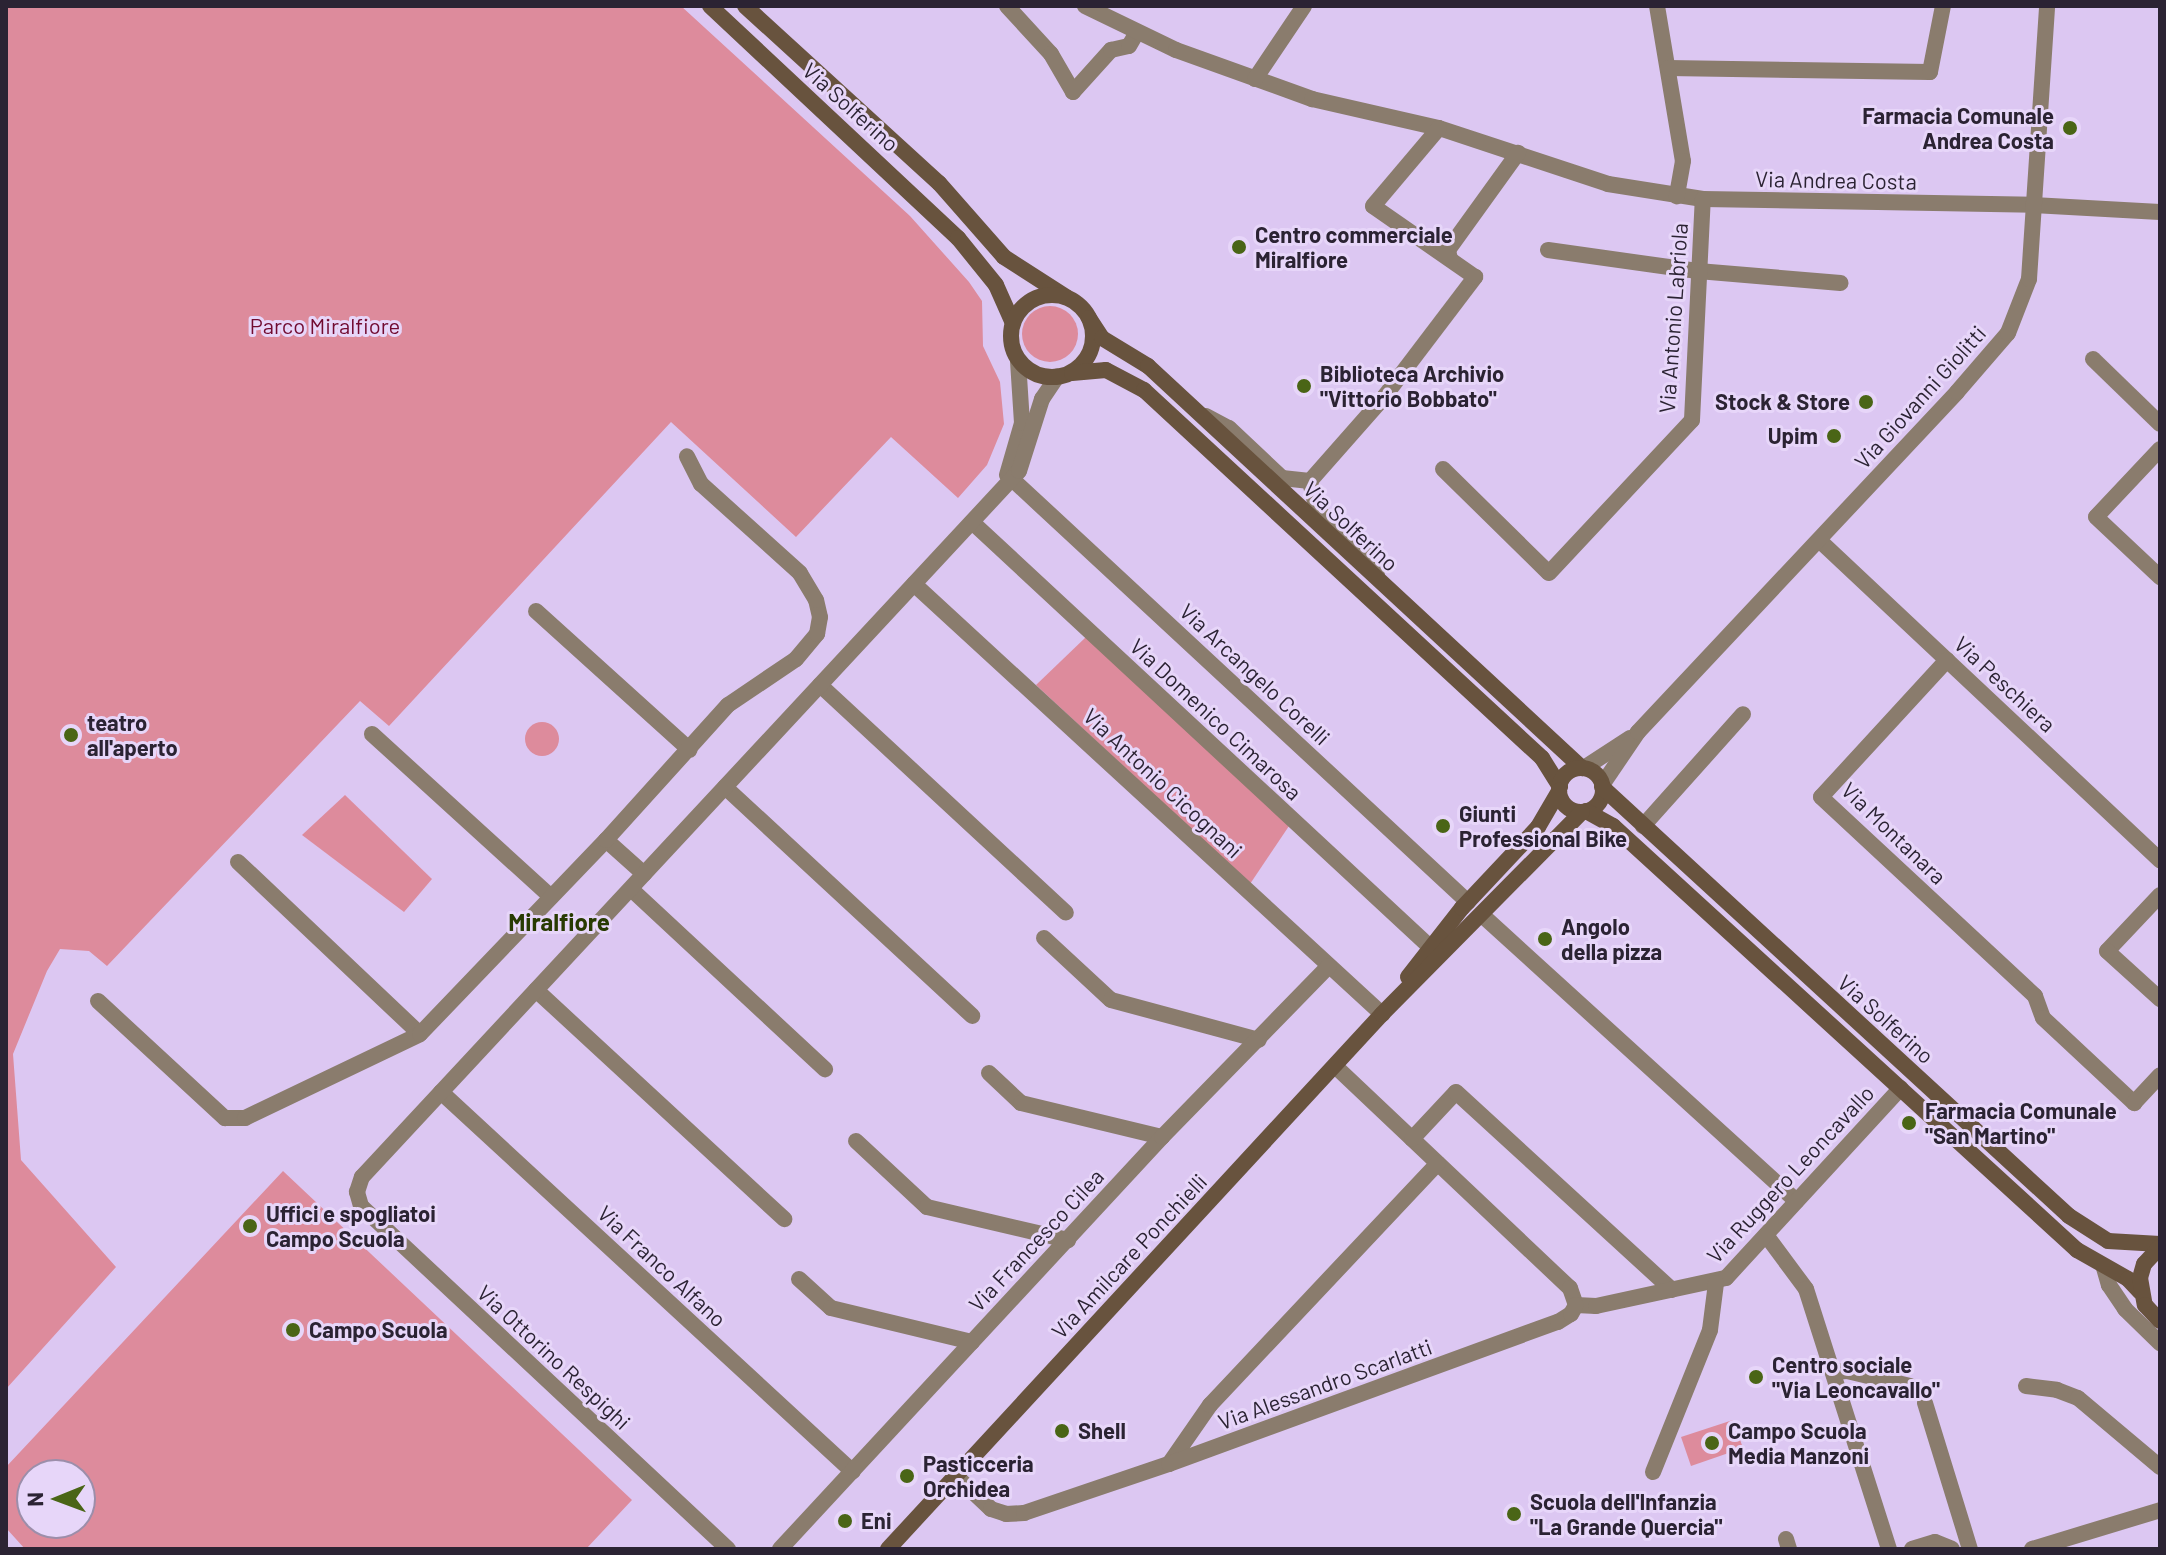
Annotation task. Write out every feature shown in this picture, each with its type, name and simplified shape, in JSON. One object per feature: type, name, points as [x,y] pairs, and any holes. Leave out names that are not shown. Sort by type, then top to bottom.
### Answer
[{"type":"main road","name":"Via Solferino","points":[[710,6],[958,238],[996,285],[1012,321],[1010,342],[1018,361],[1036,374],[1064,375],[1106,370],[1144,390],[1542,758],[1566,806],[1584,811],[1613,826],[2077,1250],[2104,1268],[2120,1274],[2140,1292],[2145,1305],[2160,1321]]},
{"type":"main road","name":"Via Solferino","points":[[745,6],[939,183],[1004,257],[1066,297],[1089,318],[1102,338],[1148,366],[1381,584],[1583,768],[1595,774],[1602,786],[1643,826],[2069,1216],[2108,1241],[2160,1245]]},
{"type":"main road","points":[[1012,321],[1028,301],[1040,296],[1066,297]]},
{"type":"main road","points":[[1064,375],[1082,365],[1093,343],[1089,318]]},
{"type":"main road","points":[[1560,789],[1570,771],[1583,768]]},
{"type":"main road","points":[[1584,811],[1597,804],[1602,786]]},
{"type":"main road","name":"Via Amilcare Ponchielli","points":[[1382,1014],[1430,947],[1538,827],[1560,789]]},
{"type":"main road","name":"Via Amilcare Ponchielli","points":[[885,1549],[1382,1014],[1584,811]]},
{"type":"main road","name":"Via Solferino","points":[[2140,1292],[2144,1264],[2160,1245]]},
{"type":"street","points":[[1007,6],[1051,54],[1073,92],[1111,50],[1129,46],[1137,32]]},
{"type":"street","name":"Via Andrea Costa","points":[[1085,6],[1176,50],[1312,99],[1439,128],[1608,184],[1703,199],[2033,205],[2160,212]]},
{"type":"street","points":[[1255,79],[1304,6]]},
{"type":"street","points":[[1657,6],[1683,161],[1677,196]]},
{"type":"street","points":[[1668,68],[1930,72],[1943,6]]},
{"type":"street","name":"Via Giovanni Giolitti","points":[[1602,786],[1638,732],[1993,354],[2008,333],[2029,279],[2047,6]]},
{"type":"street","points":[[1381,584],[1366,555],[1317,510],[1316,475],[1384,397],[1475,277],[1373,206],[1439,128]]},
{"type":"street","points":[[1450,259],[1448,250],[1518,153]]},
{"type":"street","name":"Via Antonio Labriola","points":[[1443,469],[1549,573],[1692,420],[1703,199]]},
{"type":"street","points":[[1548,250],[1698,271],[1840,283]]},
{"type":"street","points":[[2093,359],[2160,424]]},
{"type":"street","points":[[1008,482],[1022,423],[1018,361]]},
{"type":"street","points":[[441,1092],[1008,482],[1025,459],[1042,399],[1064,375]]},
{"type":"street","points":[[1196,410],[1229,428],[1282,478],[1316,475]]},
{"type":"street","points":[[2160,449],[2096,517],[2160,577]]},
{"type":"street","points":[[98,1001],[225,1118],[245,1118],[420,1034],[606,840],[728,705],[809,648],[817,634],[820,617],[816,600],[800,573],[701,484],[687,456]]},
{"type":"street","name":"Via Arcangelo Corelli","points":[[1008,482],[1468,902]]},
{"type":"street","name":"Via Domenico Cimarosa","points":[[972,522],[1430,947]]},
{"type":"street","name":"Via Peschiera","points":[[1819,540],[2160,860]]},
{"type":"street","name":"Via Antonio Cicognani","points":[[914,584],[1382,1014]]},
{"type":"street","points":[[536,611],[690,750]]},
{"type":"street","name":"Via Montanara","points":[[1947,660],[1821,797],[2035,996],[2043,1018],[2134,1103],[2160,1075]]},
{"type":"street","points":[[820,685],[1066,913]]},
{"type":"street","points":[[1643,826],[1743,714]]},
{"type":"street","name":"Via Giovanni Giolitti","points":[[1583,768],[1638,732]]},
{"type":"street","points":[[372,734],[551,897]]},
{"type":"street","points":[[725,787],[972,1016]]},
{"type":"street","points":[[606,840],[644,874]]},
{"type":"street","points":[[238,862],[420,1034]]},
{"type":"street","points":[[631,889],[825,1069]]},
{"type":"street","points":[[2160,895],[2107,951],[2160,999]]},
{"type":"street","points":[[1482,915],[1796,1201]]},
{"type":"street","points":[[1044,938],[1111,1000],[1259,1040]]},
{"type":"street","name":"Via Francesco Cilea","points":[[780,1549],[1162,1137],[1329,966]]},
{"type":"street","points":[[536,990],[784,1219]]},
{"type":"street","points":[[1335,1066],[1570,1288],[1576,1305],[1596,1306],[1716,1283]]},
{"type":"street","points":[[989,1073],[1021,1103],[1162,1137]]},
{"type":"street","name":"Via Ruggero Leoncavallo","points":[[1653,1472],[1710,1330],[1716,1283],[1736,1269],[1901,1088]]},
{"type":"street","name":"Via Ottorino Respighi","points":[[441,1092],[362,1177],[357,1192],[361,1206],[728,1549]]},
{"type":"street","name":"Via Franco Alfano","points":[[441,1092],[853,1472]]},
{"type":"street","points":[[1412,1139],[1456,1092],[1672,1290]]},
{"type":"street","points":[[856,1141],[927,1207],[1068,1240]]},
{"type":"street","points":[[1169,1464],[1210,1405],[1438,1163]]},
{"type":"street","points":[[1766,1235],[1806,1289],[1889,1549]]},
{"type":"street","name":"Via Solferino","points":[[2104,1268],[2109,1285],[2125,1309],[2160,1343]]},
{"type":"street","points":[[799,1279],[831,1308],[972,1342]]},
{"type":"street","name":"Via Alessandro Scarlatti","points":[[956,1476],[991,1509],[1006,1514],[1024,1513],[1169,1464],[1558,1322],[1571,1314],[1576,1305]]},
{"type":"street","points":[[1833,1372],[1847,1371],[1910,1386]]},
{"type":"street","points":[[2026,1386],[2057,1390],[2078,1398],[2160,1467]]},
{"type":"street","points":[[1925,1403],[1970,1549]]},
{"type":"street","points":[[2032,1549],[2159,1510]]},
{"type":"street","points":[[1912,1549],[1935,1542],[1952,1549]]},
{"type":"green space","name":"Parco Miralfiore","points":[[6,6],[681,6],[910,216],[969,282],[982,301],[983,346],[1000,382],[1004,424],[987,465],[958,498],[891,437],[796,537],[671,422],[389,726],[360,701],[107,966],[89,951],[60,949],[47,971],[13,1054],[21,1160],[116,1267],[6,1389]]},
{"type":"green space","points":[[1050,306],[1070,314],[1078,334],[1070,354],[1050,362],[1030,354],[1022,334],[1030,314]]},
{"type":"green space","points":[[1086,637],[1289,826],[1250,884],[1036,685]]},
{"type":"green space","points":[[542,722],[554,727],[559,739],[554,751],[542,756],[530,751],[525,739],[530,727]]},
{"type":"green space","points":[[345,795],[432,879],[404,912],[302,835]]},
{"type":"green space","name":"Campo Scuola","points":[[283,1171],[632,1500],[586,1549],[25,1549],[6,1528],[6,1467]]},
{"type":"green space","name":"Campo Scuola Media Manzoni","points":[[1733,1420],[1743,1448],[1691,1466],[1681,1437]]},
{"type":"place","name":"Farmacia Comunale Andrea Costa","points":[[2070,128]]},
{"type":"place","name":"Centro commerciale Miralfiore","points":[[1239,247]]},
{"type":"place","name":"Biblioteca Archivio \"Vittorio Bobbato\"","points":[[1304,386]]},
{"type":"place","name":"Stock & Store","points":[[1866,402]]},
{"type":"place","name":"Upim","points":[[1834,436]]},
{"type":"place","name":"teatro all'aperto","points":[[71,735]]},
{"type":"place","name":"Giunti Professional Bike","points":[[1443,826]]},
{"type":"place","name":"Angolo della pizza","points":[[1545,939]]},
{"type":"place","name":"Farmacia Comunale \"San Martino\"","points":[[1909,1123]]},
{"type":"place","name":"Uffici e spogliatoi Campo Scuola","points":[[250,1226]]},
{"type":"place","name":"Campo Scuola","points":[[293,1330]]},
{"type":"place","name":"Centro sociale \"Via Leoncavallo\"","points":[[1756,1377]]},
{"type":"place","name":"Shell","points":[[1062,1431]]},
{"type":"place","name":"Campo Scuola Media Manzoni","points":[[1712,1443]]},
{"type":"place","name":"Pasticceria Orchidea","points":[[907,1476]]},
{"type":"place","name":"Scuola dell'Infanzia \"La Grande Quercia\"","points":[[1514,1514]]},
{"type":"place","name":"Eni","points":[[845,1521]]},
{"type":"district","name":"Miralfiore","points":[[559,922]]}]
